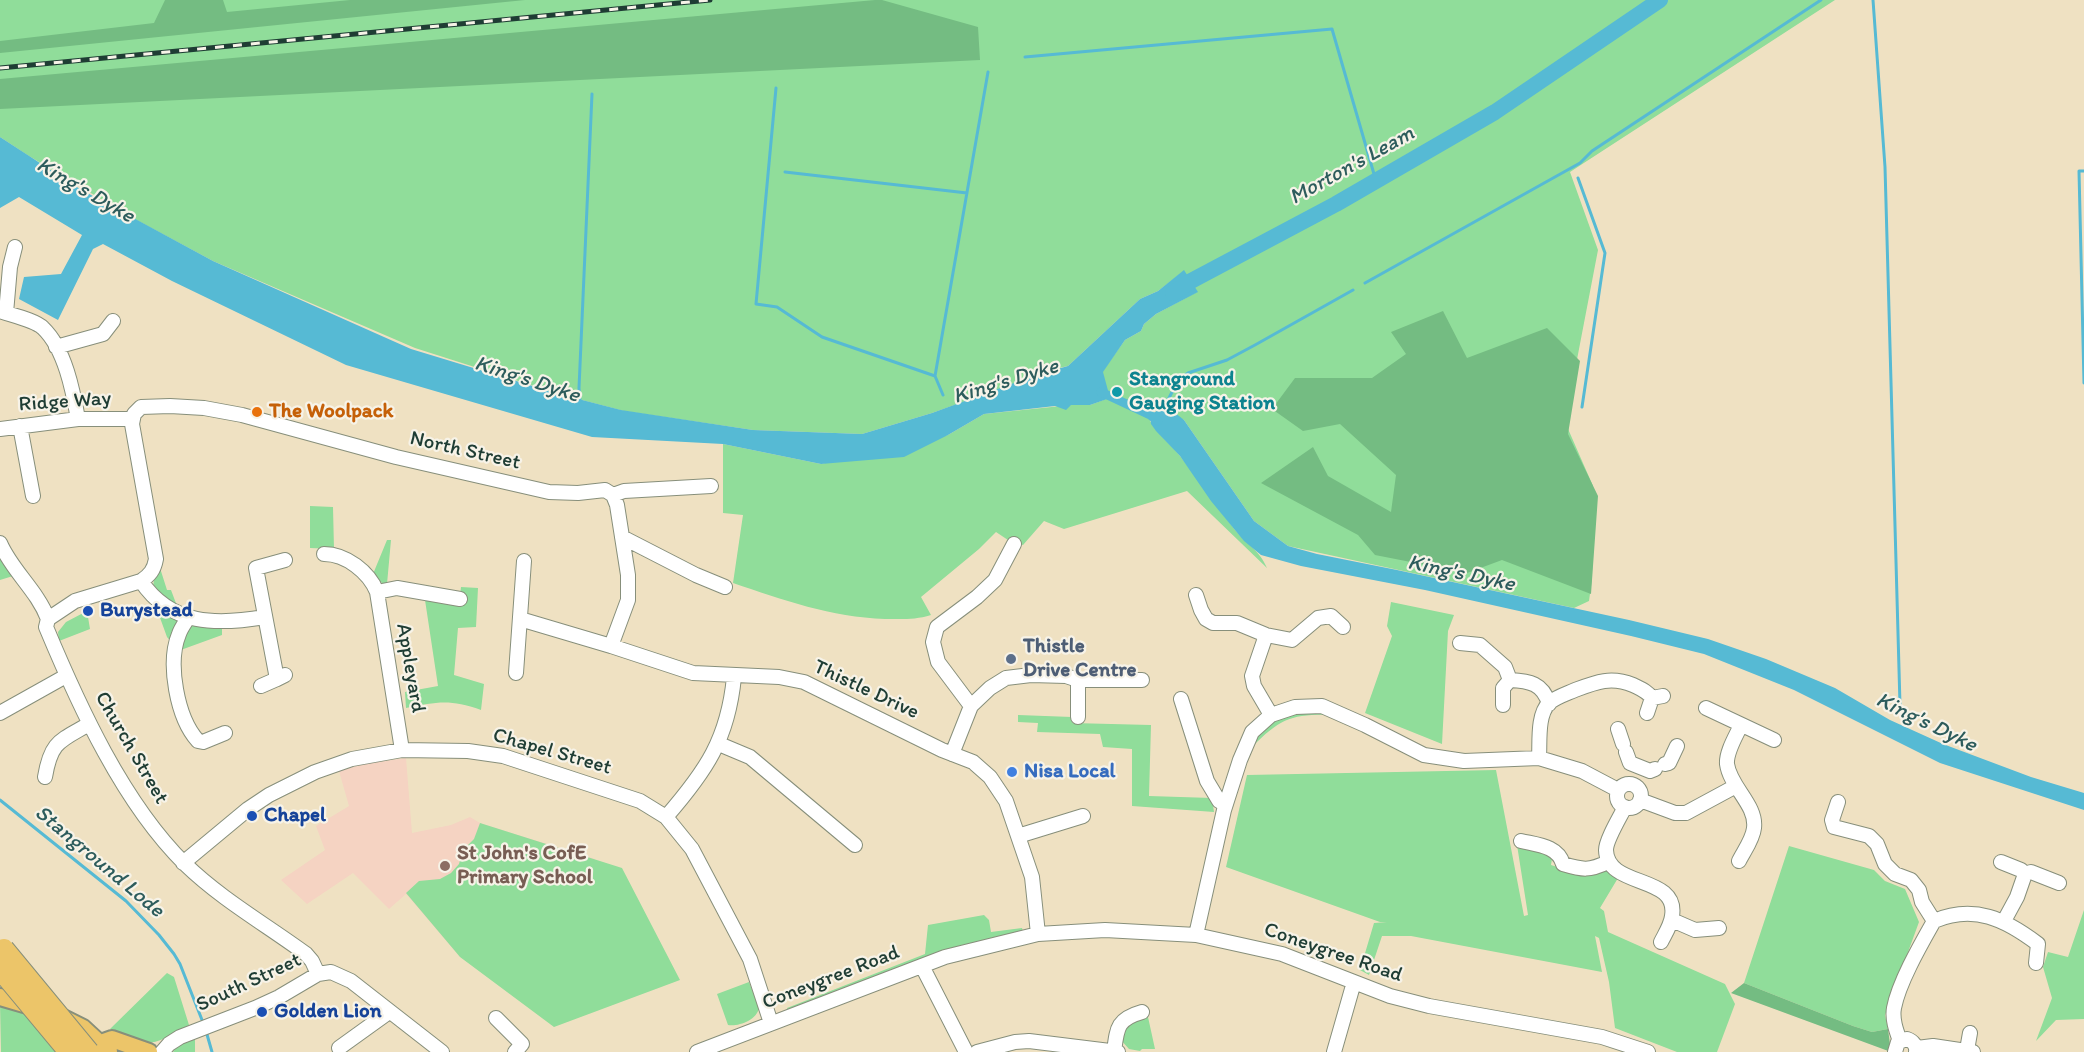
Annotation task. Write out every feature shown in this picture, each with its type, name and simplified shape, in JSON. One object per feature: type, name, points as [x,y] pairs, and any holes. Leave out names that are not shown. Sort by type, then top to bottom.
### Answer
[{"type":"highway","points":[[4,949],[97,1050]]},
{"type":"highway","points":[[0,969],[69,1052]]},
{"type":"main road","points":[[0,997],[77,1024],[92,1035],[97,1050],[116,1039],[149,1052]]},
{"type":"street","points":[[15,247],[3,312],[43,327],[56,347],[72,387],[78,419]]},
{"type":"street","points":[[56,347],[103,334],[113,321]]},
{"type":"street","name":"North Street","points":[[137,413],[170,406],[204,408],[242,415],[396,457],[549,492],[578,493],[605,490],[613,495],[624,490],[711,486]]},
{"type":"street","points":[[0,543],[7,559],[42,604],[48,619],[75,601],[141,581],[149,576],[156,559],[132,424],[137,413]]},
{"type":"street","name":"Ridge Way","points":[[0,429],[137,413]]},
{"type":"street","points":[[20,426],[33,496]]},
{"type":"street","points":[[611,646],[628,600],[628,575],[613,495]]},
{"type":"street","points":[[622,537],[696,575],[725,587]]},
{"type":"street","points":[[971,706],[938,662],[933,642],[936,627],[977,597],[995,580],[1014,544]]},
{"type":"street","name":"Appleyard","points":[[324,554],[346,558],[360,568],[375,585],[402,750]]},
{"type":"street","points":[[261,686],[281,677],[265,617],[256,568],[285,560]]},
{"type":"street","points":[[516,673],[524,561]]},
{"type":"street","points":[[141,581],[153,596],[168,608],[188,618],[200,621],[235,622],[265,617]]},
{"type":"street","name":"Appleyard","points":[[377,592],[397,588],[460,599]]},
{"type":"street","points":[[1196,595],[1206,618],[1214,623],[1237,623],[1266,635],[1292,640],[1318,618],[1331,616],[1343,627]]},
{"type":"street","points":[[188,618],[179,634],[174,657],[177,691],[189,726],[198,741],[203,742],[225,733]]},
{"type":"street","name":"Church Street","points":[[48,619],[46,627],[89,724],[140,810],[183,862],[226,899],[306,954],[318,974]]},
{"type":"street","name":"Thistle Drive","points":[[520,619],[611,646],[693,674],[779,677],[804,682],[973,762],[990,777],[1006,801],[1032,877],[1038,934]]},
{"type":"street","points":[[1266,635],[1252,676],[1254,686],[1271,715]]},
{"type":"street","points":[[1460,643],[1480,645],[1505,667],[1510,680]]},
{"type":"street","points":[[952,754],[971,706],[990,688],[1006,678],[1043,675],[1066,676],[1078,680],[1142,680]]},
{"type":"street","points":[[0,713],[66,676]]},
{"type":"street","points":[[666,817],[695,783],[719,744],[734,677]]},
{"type":"street","points":[[1539,758],[1543,715],[1549,704],[1561,696],[1597,681],[1609,679],[1629,683],[1657,697],[1647,713]]},
{"type":"street","points":[[1078,680],[1078,717]]},
{"type":"street","points":[[1510,680],[1534,683],[1546,693],[1549,704]]},
{"type":"street","points":[[1503,705],[1503,688],[1510,680]]},
{"type":"street","points":[[1181,697],[1207,781],[1219,801],[1226,804]]},
{"type":"street","points":[[1196,934],[1226,804],[1240,760],[1252,732],[1271,715],[1295,707],[1322,706],[1424,755],[1464,761],[1539,758],[1582,771],[1618,790]]},
{"type":"street","points":[[1706,708],[1774,740]]},
{"type":"street","points":[[45,777],[49,756],[59,741],[89,724]]},
{"type":"street","points":[[1738,861],[1755,828],[1754,819],[1727,765],[1728,756],[1741,725]]},
{"type":"street","points":[[1618,729],[1630,762],[1650,771],[1669,763],[1677,746]]},
{"type":"street","points":[[719,744],[750,757],[855,845]]},
{"type":"street","name":"Chapel Street","points":[[183,862],[248,809],[290,784],[352,759],[402,750],[468,751],[503,756],[640,801],[666,817],[692,849],[750,959],[771,1023]]},
{"type":"street","points":[[1634,784],[1641,767]]},
{"type":"street","points":[[1625,784],[1634,784],[1640,791],[1640,800],[1634,807],[1625,807],[1617,798],[1618,790],[1625,784]]},
{"type":"street","points":[[1640,800],[1675,813],[1686,813],[1736,786]]},
{"type":"street","points":[[1838,802],[1832,820],[1834,827],[1869,836],[1877,844],[1885,864],[1895,874],[1911,880],[1919,890],[1922,902],[1934,921]]},
{"type":"street","points":[[1625,807],[1606,848],[1608,862],[1615,871],[1663,891],[1671,900],[1672,920],[1660,942]]},
{"type":"street","points":[[1018,836],[1057,822],[1083,816]]},
{"type":"street","points":[[1521,841],[1551,849],[1560,856],[1563,864],[1581,870],[1608,862]]},
{"type":"street","points":[[2001,862],[2025,874]]},
{"type":"street","points":[[2025,874],[2031,872],[2059,883]]},
{"type":"street","points":[[2004,921],[2017,897],[2025,874]]},
{"type":"street","points":[[1970,1033],[1970,1051],[1933,1046],[1916,1050],[1910,1040],[1898,1046],[1894,1008],[1916,954],[1934,921],[1964,912],[2004,921],[2038,944],[2036,963]]},
{"type":"street","points":[[1672,920],[1695,930],[1719,928]]},
{"type":"street","name":"Coneygree Road","points":[[697,1052],[713,1049],[771,1023],[969,950],[1038,934],[1105,930],[1196,934],[1282,954],[1390,996],[1429,1006],[1602,1037],[1648,1052]]},
{"type":"street","points":[[922,966],[966,1052]]},
{"type":"street","name":"South Street","points":[[162,1052],[175,1040],[279,997],[318,974],[331,972],[344,976],[436,1050]]},
{"type":"street","points":[[1334,1052],[1354,982]]},
{"type":"street","points":[[339,1048],[389,1012]]},
{"type":"street","points":[[977,1052],[1015,1042],[1029,1041],[1047,1048],[1116,1052],[1116,1030],[1120,1023],[1142,1012]]},
{"type":"street","points":[[496,1018],[522,1044],[515,1052]]},
{"type":"shaded area","name":"St John's CofE Primary School","points":[[406,758],[412,833],[451,825],[470,817],[480,823],[595,859],[460,957],[406,894],[389,909],[353,873],[307,904],[281,880],[325,850],[316,826],[349,806],[339,771],[364,764]]},
{"type":"green space","points":[[0,0],[1835,0],[1570,172],[1598,250],[1565,422],[1593,486],[1592,579],[1589,601],[1574,608],[1288,546],[1254,521],[1184,420],[1160,409],[1152,412],[1150,421],[1153,426],[1180,456],[1235,530],[1257,552],[1267,568],[1187,491],[1064,529],[1044,521],[1023,545],[1011,542],[996,532],[921,597],[931,615],[885,619],[826,611],[733,583],[743,515],[723,513],[723,444],[821,464],[948,435],[984,414],[1090,405],[1109,398],[1102,372],[1125,340],[1141,331],[1144,324],[1156,314],[1197,292],[1184,271],[1158,291],[1140,299],[1068,366],[1036,373],[1019,382],[932,413],[862,434],[753,430],[624,411],[559,394],[415,348],[213,261],[131,217],[0,137]]},
{"type":"green space","points":[[165,0],[223,0],[227,12],[350,0],[525,0],[0,53],[0,41],[154,23]]},
{"type":"green space","points":[[875,0],[978,27],[980,60],[0,109],[0,79]]},
{"type":"green space","points":[[1443,311],[1467,358],[1547,328],[1580,361],[1568,434],[1598,496],[1591,594],[1502,560],[1467,573],[1375,555],[1358,535],[1261,483],[1313,447],[1328,476],[1391,512],[1396,475],[1340,424],[1303,431],[1272,409],[1295,378],[1372,378],[1406,354],[1391,332]]},
{"type":"green space","points":[[310,506],[333,507],[334,549],[310,548]]},
{"type":"green space","points":[[387,540],[391,540],[387,584],[383,584],[373,574]]},
{"type":"green space","points":[[0,557],[13,576],[0,580]]},
{"type":"green space","points":[[160,568],[167,590],[171,590],[177,606],[153,588],[154,579]]},
{"type":"green space","points":[[461,587],[478,588],[476,627],[458,628],[454,675],[484,684],[481,710],[461,704],[444,703],[406,708],[405,692],[438,686],[425,600],[459,604]]},
{"type":"green space","points":[[1391,602],[1454,615],[1448,631],[1442,744],[1365,713],[1392,636],[1387,626]]},
{"type":"green space","points":[[155,604],[176,617],[179,622],[171,642],[167,637]]},
{"type":"green space","points":[[87,611],[90,629],[59,641],[58,632],[66,622]]},
{"type":"green space","points":[[195,624],[222,626],[222,635],[178,651],[187,627]]},
{"type":"green space","points":[[1307,709],[1333,715],[1297,717],[1288,720],[1271,730],[1252,747],[1255,737],[1265,723],[1280,716]]},
{"type":"green space","points":[[1018,715],[1072,717],[1072,723],[1151,725],[1149,796],[1212,798],[1214,812],[1132,806],[1132,749],[1103,747],[1100,734],[1037,732],[1038,723],[1018,722]]},
{"type":"green space","points":[[1496,770],[1524,916],[1528,915],[1517,845],[1553,853],[1551,865],[1573,872],[1593,874],[1609,870],[1618,878],[1600,908],[1604,911],[1608,932],[1725,984],[1735,1004],[1717,1052],[1677,1052],[1615,1028],[1609,982],[1599,938],[1595,936],[1602,972],[1411,936],[1382,936],[1369,975],[1360,970],[1374,923],[1387,922],[1380,922],[1226,867],[1247,775]]},
{"type":"green space","points":[[480,823],[622,868],[680,980],[554,1027],[460,957],[406,893],[419,881],[440,879],[451,873],[459,864],[463,850],[474,839]]},
{"type":"green space","points":[[1789,846],[1874,870],[1885,881],[1905,889],[1919,922],[1885,1015],[1888,1029],[1872,1032],[1853,1026],[1744,983]]},
{"type":"green space","points":[[2084,910],[2084,1019],[2056,1020],[2036,1041],[2052,998],[2043,967],[2048,952],[2068,957]]},
{"type":"green space","points":[[984,915],[989,920],[991,932],[1022,928],[1023,931],[933,955],[788,1011],[787,1008],[925,954],[928,925]]},
{"type":"green space","points":[[167,973],[174,977],[189,1025],[150,1043],[133,1040],[110,1029]]},
{"type":"green space","points":[[749,982],[759,1008],[758,1012],[746,1022],[728,1025],[717,994]]},
{"type":"green space","points":[[1744,983],[1853,1026],[1872,1032],[1888,1029],[1891,1052],[1731,993]]},
{"type":"green space","points":[[0,1003],[39,1018],[62,1052],[1,1052]]},
{"type":"green space","points":[[1148,1017],[1155,1049],[1140,1051],[1129,1049],[1120,1039],[1129,1020]]},
{"type":"green space","points":[[195,1038],[195,1052],[173,1052],[178,1045]]},
{"type":"water","points":[[0,137],[80,189],[213,261],[411,349],[559,394],[621,410],[753,430],[862,434],[932,413],[1036,375],[1068,366],[1140,299],[1158,291],[1184,270],[1198,292],[1156,314],[1144,324],[1141,331],[1125,340],[1103,372],[1110,398],[1090,405],[1071,405],[1066,410],[1055,406],[984,414],[904,457],[821,464],[723,444],[592,437],[346,365],[172,281],[103,244],[93,249],[58,320],[19,299],[24,277],[61,274],[82,235],[19,197],[0,208]]},
{"type":"water","points":[[1160,409],[1174,412],[1184,420],[1254,521],[1288,546],[1708,639],[1766,659],[1835,688],[1890,720],[1943,744],[2031,777],[2084,793],[2084,810],[1940,763],[1794,690],[1704,654],[1425,590],[1301,566],[1261,555],[1244,541],[1211,501],[1180,456],[1151,424],[1150,415]]},
{"type":"waterway","name":"Morton's Leam","points":[[1173,293],[1191,281],[1336,204],[1495,112],[1660,0]]},
{"type":"waterway","points":[[1365,283],[1580,163],[1592,151],[1821,0]]},
{"type":"waterway","points":[[1873,0],[1885,167],[1900,705]]},
{"type":"waterway","points":[[1025,57],[1332,29],[1376,181]]},
{"type":"waterway","points":[[935,376],[988,72]]},
{"type":"waterway","points":[[776,88],[756,304],[777,307],[822,337],[935,376],[943,395]]},
{"type":"waterway","points":[[580,401],[592,94]]},
{"type":"waterway","points":[[2084,171],[2079,171],[2084,383]]},
{"type":"waterway","points":[[785,172],[967,193]]},
{"type":"waterway","points":[[1578,178],[1605,253],[1582,407]]},
{"type":"waterway","points":[[1162,411],[1178,381],[1188,373],[1227,360],[1353,290]]},
{"type":"waterway","name":"King's Dyke","points":[[1101,392],[1158,421]]},
{"type":"waterway","name":"Stanground Lode","points":[[0,800],[126,901],[159,935],[180,964],[204,1025]]},
{"type":"waterway","name":"Stanground Lode","points":[[206,1031],[212,1052]]},
{"type":"railway","points":[[0,68],[710,0]]},
{"type":"place","name":"Stanground Gauging Station","points":[[1117,392]]},
{"type":"place","name":"The Woolpack","points":[[257,412]]},
{"type":"place","name":"Burystead","points":[[88,611]]},
{"type":"place","name":"Thistle Drive Centre","points":[[1011,659]]},
{"type":"place","name":"Nisa Local","points":[[1012,772]]},
{"type":"place","name":"Chapel","points":[[252,816]]},
{"type":"place","name":"St John's CofE Primary School","points":[[445,866]]},
{"type":"place","name":"Golden Lion","points":[[262,1012]]}]
